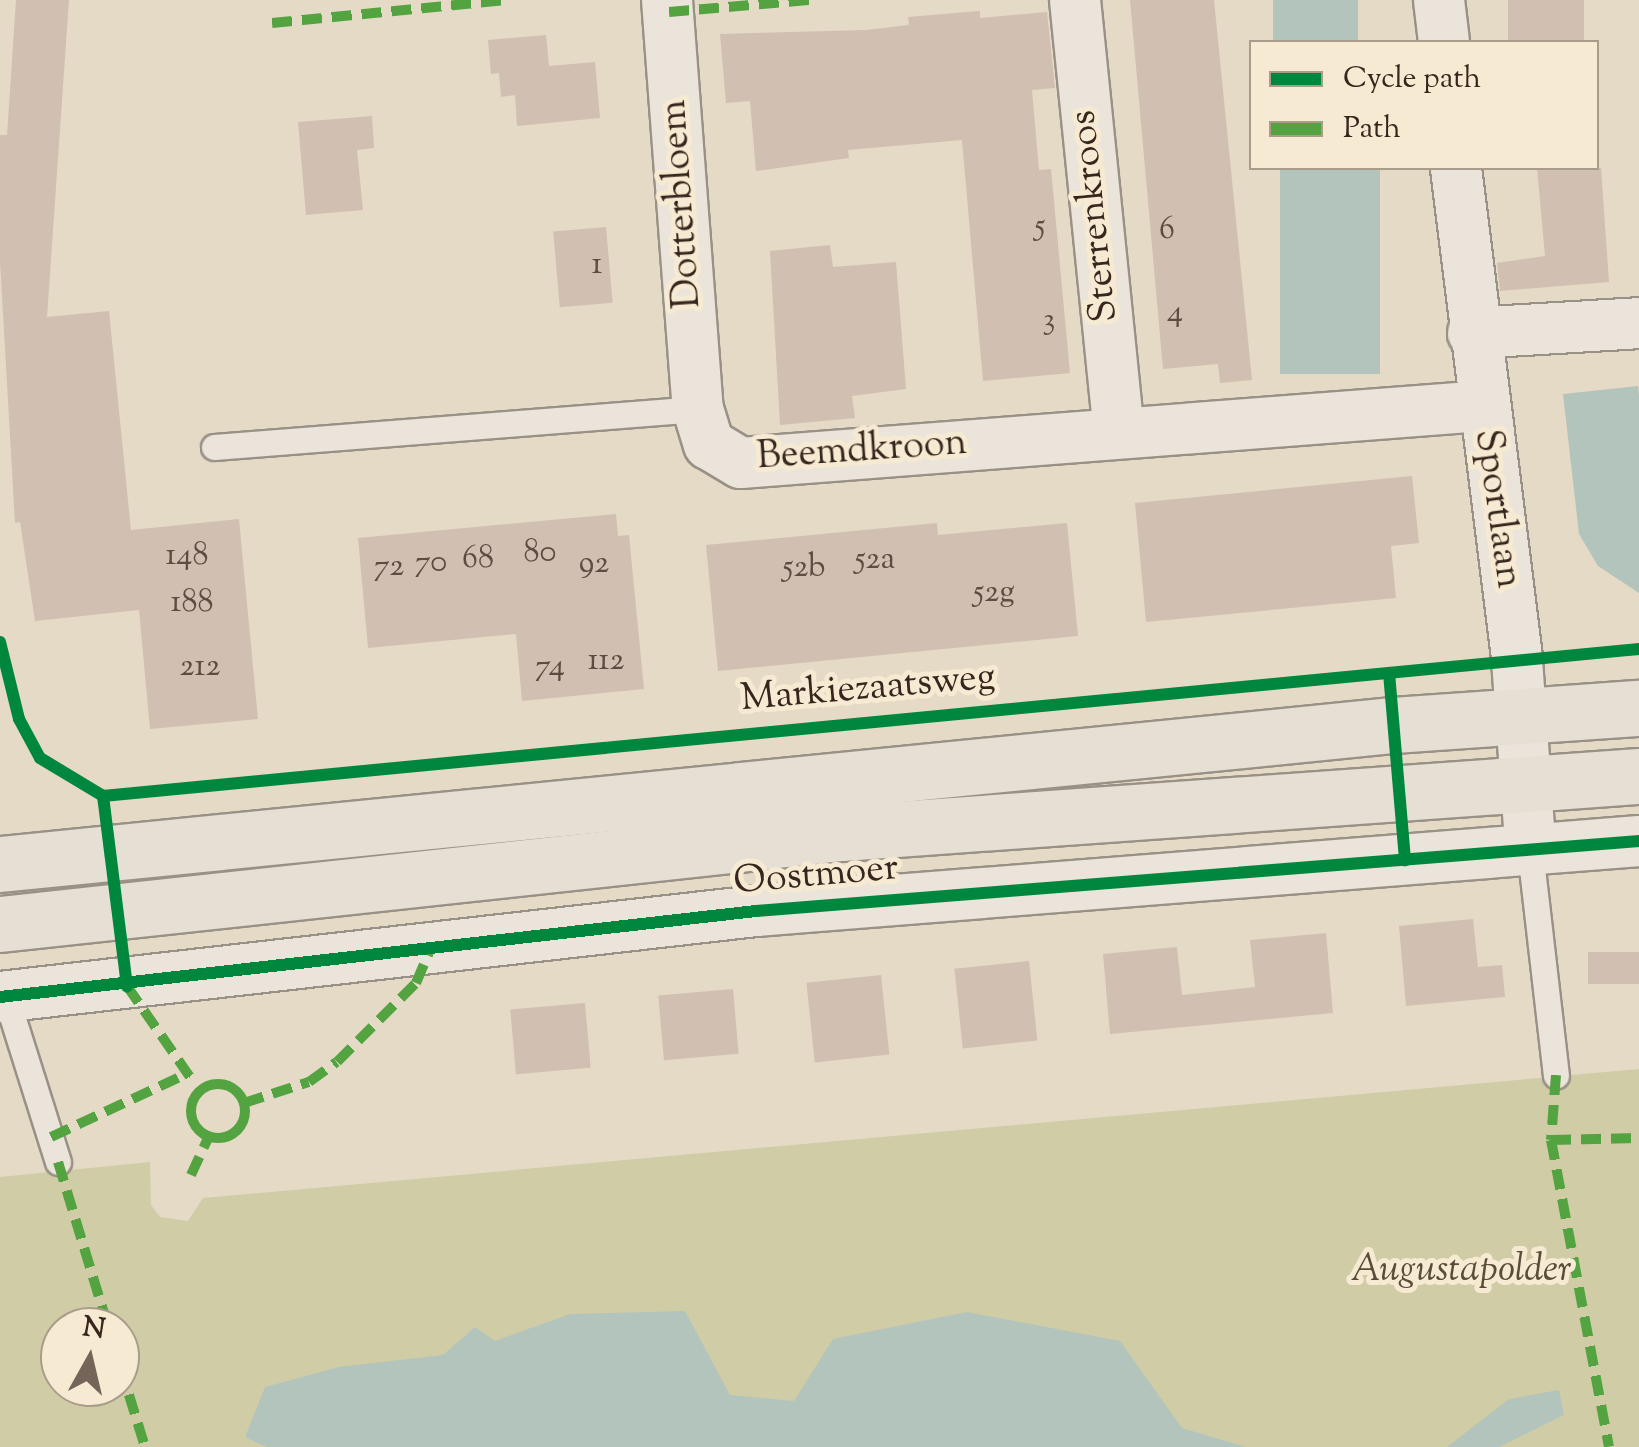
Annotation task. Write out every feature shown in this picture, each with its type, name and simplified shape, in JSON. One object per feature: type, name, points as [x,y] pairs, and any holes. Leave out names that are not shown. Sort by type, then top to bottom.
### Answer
[{"type":"main road","points":[[1,863],[1374,727],[1639,708]]},
{"type":"main road","points":[[0,924],[841,833],[1639,776]]},
{"type":"street","name":"Dotterbloem","points":[[667,0],[698,408]]},
{"type":"street","name":"Sterrenkroos","points":[[1076,0],[1119,432]]},
{"type":"street","points":[[1439,0],[1444,40]]},
{"type":"street","name":"Sportlaan","points":[[1456,170],[1481,406],[1521,719],[1530,851]]},
{"type":"street","points":[[1473,333],[1639,323]]},
{"type":"street","name":"Beemdkroon","points":[[698,408],[708,444],[742,463],[1481,406]]},
{"type":"street","name":"Oostmoer","points":[[2,989],[756,911],[1639,840]]},
{"type":"lane","points":[[214,447],[698,408]]},
{"type":"lane","points":[[1530,851],[1556,1074]]},
{"type":"lane","points":[[2,989],[58,1162]]},
{"type":"green space","name":"Augustapolder","points":[[1639,1069],[1639,1447],[0,1447],[0,1177],[150,1162],[151,1205],[160,1217],[188,1221],[203,1198]]},
{"type":"shaded area","points":[[1273,0],[1358,0],[1358,40],[1273,40]]},
{"type":"shaded area","points":[[1280,170],[1380,170],[1380,374],[1280,374]]},
{"type":"shaded area","points":[[1638,386],[1639,593],[1598,566],[1579,534],[1563,394]]},
{"type":"shaded area","points":[[685,1311],[730,1395],[794,1401],[833,1339],[967,1312],[1120,1341],[1182,1428],[1246,1447],[266,1447],[245,1437],[265,1387],[339,1367],[443,1355],[475,1327],[495,1341],[570,1314]]},
{"type":"shaded area","points":[[1559,1390],[1564,1415],[1499,1447],[1447,1447],[1509,1399]]},
{"type":"building","points":[[16,0],[69,0],[47,317],[109,311],[131,530],[239,519],[258,719],[150,729],[139,610],[35,621],[20,522],[15,523],[0,261],[0,135],[7,135]]},
{"type":"building","points":[[1130,0],[1214,0],[1252,380],[1220,383],[1218,364],[1163,369]]},
{"type":"building","points":[[1508,0],[1584,0],[1584,40],[1508,40]]},
{"type":"building","points":[[980,11],[980,18],[1047,12],[1055,88],[1032,90],[1039,170],[1051,169],[1070,373],[983,381],[962,140],[848,150],[849,158],[756,171],[750,101],[726,103],[720,34],[866,30],[909,25],[908,17]]},
{"type":"building","points":[[546,35],[549,66],[595,62],[600,118],[517,126],[515,95],[501,97],[499,73],[491,74],[488,40]]},
{"type":"building","points":[[372,116],[374,148],[357,150],[363,210],[306,215],[298,122]]},
{"type":"building","points":[[1601,168],[1609,282],[1500,291],[1497,263],[1545,256],[1537,170]]},
{"type":"building","points":[[606,227],[613,303],[560,307],[553,232]]},
{"type":"building","points":[[830,245],[833,267],[896,262],[906,389],[852,396],[855,418],[780,425],[770,251]]},
{"type":"building","points":[[1412,476],[1419,543],[1391,546],[1396,598],[1146,622],[1135,503]]},
{"type":"building","points":[[616,514],[618,536],[629,535],[644,689],[522,701],[516,634],[368,648],[358,538]]},
{"type":"building","points":[[937,523],[938,535],[1067,523],[1078,636],[718,671],[706,545]]},
{"type":"building","points":[[1473,919],[1478,967],[1502,965],[1505,997],[1406,1006],[1399,926]]},
{"type":"building","points":[[1326,933],[1333,1013],[1110,1034],[1103,954],[1177,947],[1182,995],[1255,987],[1250,940]]},
{"type":"building","points":[[1588,952],[1639,952],[1639,984],[1588,984]]},
{"type":"building","points":[[1029,961],[1037,1041],[963,1048],[954,969]]},
{"type":"building","points":[[881,975],[889,1055],[815,1062],[806,983]]},
{"type":"building","points":[[733,989],[739,1054],[664,1060],[658,996]]},
{"type":"building","points":[[585,1003],[591,1068],[516,1074],[510,1010]]},
{"type":"marked path","points":[[272,23],[506,0]]},
{"type":"marked path","points":[[669,12],[810,0]]},
{"type":"marked path","points":[[244,1103],[309,1082],[337,1062],[416,983],[429,953]]},
{"type":"marked path","points":[[127,986],[192,1080]]},
{"type":"marked path","points":[[51,1137],[188,1073]]},
{"type":"marked path","points":[[1556,1075],[1551,1140],[1639,1138]]},
{"type":"marked path","points":[[218,1084],[237,1092],[245,1111],[237,1130],[218,1138],[199,1130],[191,1111],[199,1092],[218,1084]]},
{"type":"marked path","points":[[191,1175],[209,1136]]},
{"type":"marked path","points":[[1551,1140],[1609,1447]]},
{"type":"marked path","points":[[58,1162],[102,1307]]},
{"type":"marked path","points":[[133,1407],[145,1447]]},
{"type":"cycle path","points":[[0,642],[19,719],[40,758],[103,796],[127,986]]},
{"type":"cycle path","name":"Markiezaatsweg","points":[[103,796],[1639,649]]},
{"type":"cycle path","points":[[1389,673],[1405,860]]},
{"type":"cycle path","points":[[0,997],[756,911],[1639,841]]}]
